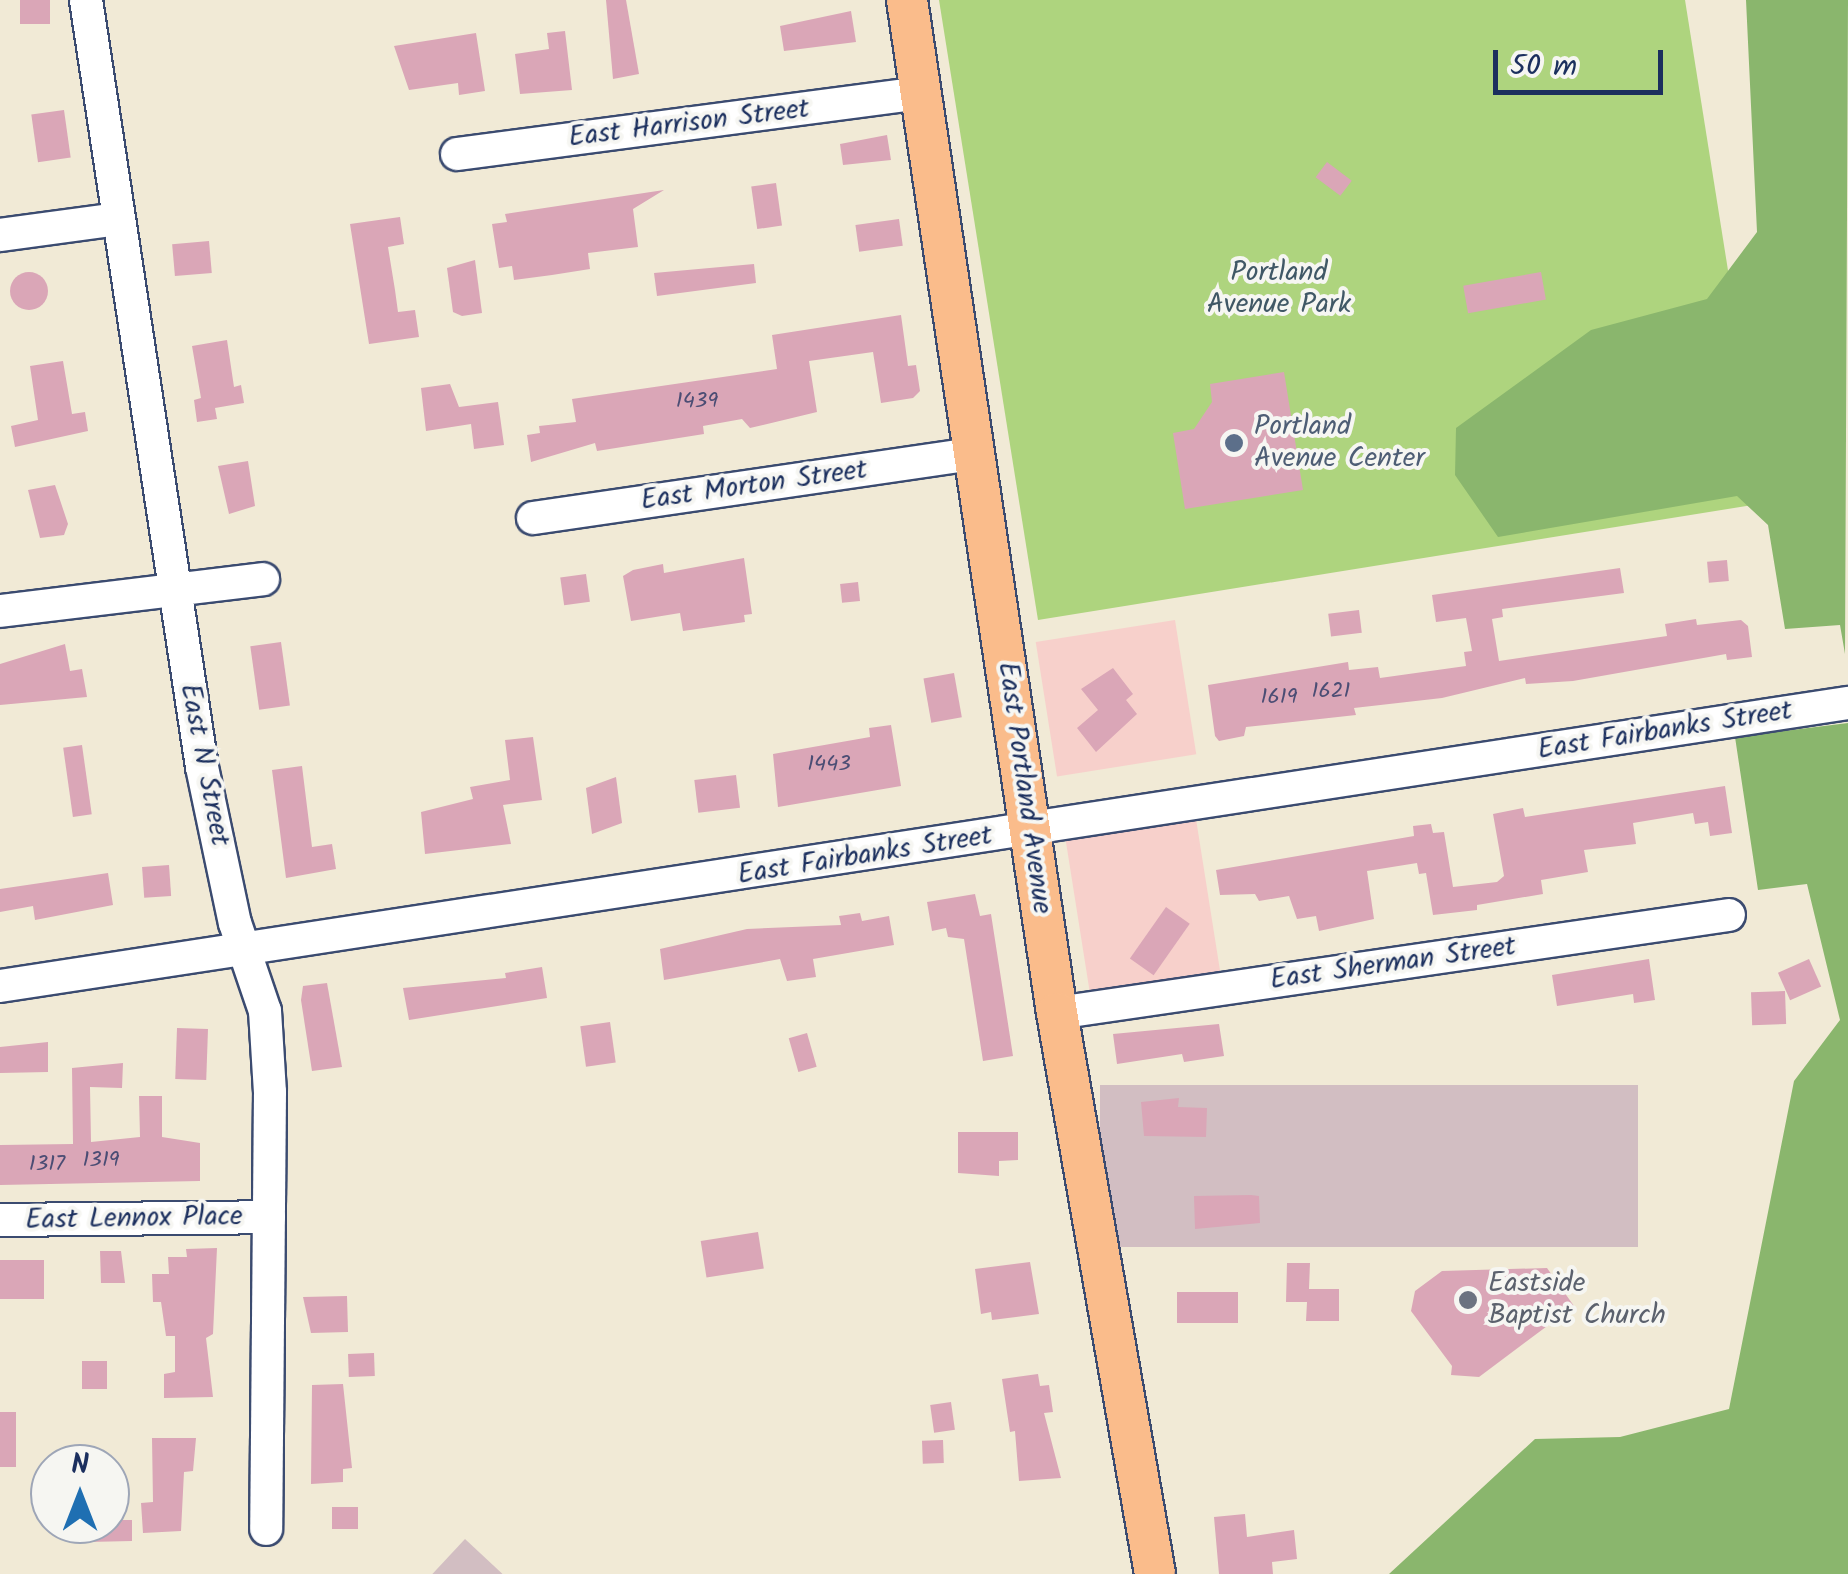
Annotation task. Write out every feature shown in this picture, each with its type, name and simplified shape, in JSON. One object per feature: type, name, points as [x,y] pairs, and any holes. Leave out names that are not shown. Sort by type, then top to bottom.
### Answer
[{"type":"main road","name":"East Portland Avenue","points":[[907,0],[1057,1013],[1155,1574]]},
{"type":"street","name":"East N Street","points":[[86,0],[202,768],[265,1010],[269,1217],[266,1530]]},
{"type":"street","name":"East Harrison Street","points":[[457,154],[921,93]]},
{"type":"street","points":[[0,236],[118,219]]},
{"type":"street","name":"East Morton Street","points":[[533,518],[974,454]]},
{"type":"street","points":[[0,611],[173,586],[263,579]]},
{"type":"street","name":"East Fairbanks Street","points":[[0,986],[1848,703]]},
{"type":"street","name":"East Sherman Street","points":[[1057,1013],[1728,914]]},
{"type":"street","name":"East Lennox Place","points":[[0,1220],[269,1217]]},
{"type":"shaded area","points":[[1175,620],[1196,754],[1057,776],[1036,642]]},
{"type":"shaded area","points":[[1196,819],[1220,972],[1090,993],[1066,840]]},
{"type":"shaded area","points":[[1100,1085],[1638,1085],[1638,1247],[1100,1247]]},
{"type":"shaded area","points":[[465,1539],[502,1574],[432,1574]]},
{"type":"green space","name":"Portland Avenue Park","points":[[939,0],[1685,0],[1765,503],[1038,620]]},
{"type":"green space","points":[[1746,0],[1848,0],[1845,654],[1840,625],[1785,629],[1768,525],[1737,496],[1498,537],[1455,475],[1456,428],[1591,330],[1707,299],[1757,232]]},
{"type":"green space","points":[[1848,723],[1848,1574],[1389,1574],[1535,1439],[1620,1437],[1729,1409],[1794,1081],[1840,1020],[1807,884],[1758,890],[1735,737]]},
{"type":"building","points":[[20,0],[50,0],[50,24],[20,24]]},
{"type":"building","points":[[606,0],[626,0],[639,74],[613,79]]},
{"type":"building","points":[[851,11],[856,42],[784,51],[780,26]]},
{"type":"building","points":[[565,31],[572,90],[520,94],[515,54],[549,49],[547,33]]},
{"type":"building","points":[[476,33],[485,91],[459,95],[458,83],[409,90],[394,46]]},
{"type":"building","points":[[64,110],[71,158],[38,162],[31,115]]},
{"type":"building","points":[[887,135],[891,160],[843,165],[840,144]]},
{"type":"building","points":[[1327,162],[1352,181],[1340,196],[1316,177]]},
{"type":"building","points":[[776,183],[782,226],[757,229],[751,186]]},
{"type":"building","points":[[664,190],[633,209],[638,247],[588,253],[590,269],[552,275],[514,280],[512,266],[499,268],[492,224],[507,222],[505,214]]},
{"type":"building","points":[[400,217],[404,244],[388,247],[398,312],[415,310],[419,337],[369,344],[350,224]]},
{"type":"building","points":[[899,219],[903,246],[859,252],[855,225]]},
{"type":"building","points":[[209,241],[212,273],[175,276],[172,244]]},
{"type":"building","points":[[475,260],[482,313],[462,316],[453,312],[447,268]]},
{"type":"building","points":[[754,264],[756,283],[657,296],[654,273]]},
{"type":"building","points":[[29,272],[43,277],[48,291],[43,305],[29,310],[15,305],[10,291],[15,277]]},
{"type":"building","points":[[1541,272],[1546,300],[1468,313],[1463,286]]},
{"type":"building","points":[[901,315],[908,366],[916,365],[920,391],[913,398],[881,403],[873,352],[809,361],[817,412],[750,428],[742,419],[703,426],[704,434],[597,451],[595,443],[531,462],[527,435],[540,433],[539,426],[576,422],[572,399],[777,369],[772,335]]},
{"type":"building","points":[[227,340],[234,387],[241,385],[244,403],[215,408],[217,419],[197,422],[194,400],[201,398],[192,346]]},
{"type":"building","points":[[63,361],[72,414],[85,412],[88,431],[15,447],[11,426],[38,420],[30,366]]},
{"type":"building","points":[[1284,372],[1303,490],[1185,509],[1173,433],[1194,429],[1212,402],[1210,384]]},
{"type":"building","points":[[450,384],[459,407],[498,402],[504,445],[474,449],[471,424],[426,431],[421,388]]},
{"type":"building","points":[[248,461],[255,506],[229,514],[218,466]]},
{"type":"building","points":[[55,485],[68,524],[64,535],[40,538],[28,490]]},
{"type":"building","points":[[744,558],[752,614],[744,615],[745,622],[683,631],[680,613],[631,621],[623,576],[633,570],[663,564],[664,573]]},
{"type":"building","points":[[1727,560],[1729,581],[1709,583],[1707,562]]},
{"type":"building","points":[[1620,568],[1624,593],[1502,609],[1503,617],[1492,619],[1499,661],[1667,636],[1665,624],[1696,619],[1697,625],[1741,620],[1748,626],[1752,657],[1727,660],[1726,654],[1573,681],[1526,684],[1525,678],[1442,698],[1354,708],[1356,715],[1246,727],[1244,736],[1219,741],[1215,736],[1208,685],[1348,662],[1349,670],[1378,667],[1380,678],[1466,666],[1464,652],[1472,651],[1466,618],[1436,622],[1432,595]]},
{"type":"building","points":[[586,574],[590,602],[564,605],[560,578]]},
{"type":"building","points":[[858,582],[860,601],[842,603],[840,584]]},
{"type":"building","points":[[1359,610],[1362,633],[1331,637],[1328,614]]},
{"type":"building","points":[[281,642],[290,705],[259,710],[250,646]]},
{"type":"building","points":[[65,644],[70,671],[82,669],[87,697],[0,705],[0,664]]},
{"type":"building","points":[[1113,668],[1133,694],[1126,700],[1137,714],[1096,752],[1077,728],[1098,710],[1081,689]]},
{"type":"building","points":[[954,673],[962,717],[931,723],[923,678]]},
{"type":"building","points":[[891,725],[901,786],[778,807],[773,754],[870,737],[869,728]]},
{"type":"building","points":[[533,737],[542,800],[503,805],[511,844],[425,854],[421,812],[473,799],[470,787],[510,780],[505,740]]},
{"type":"building","points":[[82,745],[92,814],[73,817],[63,748]]},
{"type":"building","points":[[302,766],[312,847],[332,844],[336,869],[286,878],[272,770]]},
{"type":"building","points":[[736,775],[740,808],[698,813],[694,780]]},
{"type":"building","points":[[616,777],[622,823],[592,834],[586,788]]},
{"type":"building","points":[[1725,786],[1732,833],[1710,836],[1708,822],[1695,824],[1693,813],[1633,823],[1636,844],[1584,850],[1588,872],[1541,880],[1543,894],[1477,905],[1477,910],[1433,915],[1426,873],[1419,874],[1417,863],[1367,871],[1374,919],[1319,931],[1316,916],[1297,919],[1289,896],[1259,901],[1255,894],[1220,895],[1216,870],[1414,836],[1413,826],[1431,824],[1433,833],[1444,832],[1453,887],[1497,882],[1504,876],[1493,814],[1523,808],[1525,817]]},
{"type":"building","points":[[169,865],[171,896],[144,898],[142,867]]},
{"type":"building","points":[[108,873],[113,905],[35,920],[33,906],[0,912],[0,889]]},
{"type":"building","points":[[975,894],[980,916],[991,914],[1013,1056],[983,1061],[964,939],[948,937],[946,928],[932,931],[927,902]]},
{"type":"building","points":[[1166,907],[1190,924],[1154,975],[1130,959]]},
{"type":"building","points":[[860,913],[862,921],[889,916],[894,945],[813,959],[816,977],[787,981],[780,959],[664,980],[660,949],[747,929],[841,925],[839,916]]},
{"type":"building","points":[[1649,959],[1655,1000],[1634,1003],[1633,994],[1557,1006],[1552,975]]},
{"type":"building","points":[[1809,959],[1821,986],[1790,1000],[1778,973]]},
{"type":"building","points":[[542,967],[547,998],[409,1020],[403,988],[506,978],[505,973]]},
{"type":"building","points":[[327,983],[342,1067],[312,1071],[301,1000],[303,986]]},
{"type":"building","points":[[1785,991],[1786,1024],[1752,1025],[1751,992]]},
{"type":"building","points":[[610,1022],[616,1063],[586,1067],[580,1026]]},
{"type":"building","points":[[1219,1024],[1224,1056],[1184,1062],[1182,1054],[1117,1064],[1113,1034]]},
{"type":"building","points":[[177,1028],[208,1029],[206,1080],[175,1079]]},
{"type":"building","points":[[807,1033],[817,1067],[798,1072],[789,1038]]},
{"type":"building","points":[[48,1042],[48,1072],[0,1073],[0,1047]]},
{"type":"building","points":[[123,1063],[122,1088],[90,1087],[91,1142],[140,1137],[139,1096],[162,1096],[162,1137],[200,1143],[200,1181],[0,1185],[0,1145],[73,1144],[72,1068]]},
{"type":"building","points":[[1179,1098],[1178,1107],[1207,1108],[1206,1137],[1144,1136],[1141,1102]]},
{"type":"building","points":[[958,1132],[1018,1132],[1018,1160],[999,1161],[999,1176],[958,1173]]},
{"type":"building","points":[[1194,1196],[1259,1196],[1260,1223],[1195,1229]]},
{"type":"building","points":[[758,1232],[764,1269],[707,1278],[701,1241]]},
{"type":"building","points":[[217,1248],[213,1334],[206,1338],[213,1397],[164,1398],[164,1374],[175,1372],[175,1336],[166,1336],[161,1302],[153,1302],[152,1274],[169,1274],[168,1257],[187,1257],[186,1249]]},
{"type":"building","points":[[100,1251],[121,1251],[125,1283],[101,1283]]},
{"type":"building","points":[[0,1260],[44,1260],[44,1299],[0,1299]]},
{"type":"building","points":[[1030,1262],[1039,1314],[992,1320],[991,1312],[981,1314],[975,1269]]},
{"type":"building","points":[[1287,1263],[1310,1263],[1309,1289],[1339,1289],[1339,1321],[1306,1321],[1307,1302],[1286,1302]]},
{"type":"building","points":[[1547,1268],[1574,1306],[1479,1377],[1451,1375],[1452,1366],[1411,1311],[1415,1291],[1442,1271]]},
{"type":"building","points":[[1177,1292],[1238,1292],[1238,1323],[1177,1323]]},
{"type":"building","points":[[347,1296],[348,1332],[311,1333],[303,1297]]},
{"type":"building","points":[[374,1353],[375,1376],[349,1377],[348,1354]]},
{"type":"building","points":[[82,1361],[107,1361],[107,1389],[82,1389]]},
{"type":"building","points":[[1038,1374],[1040,1386],[1049,1385],[1053,1412],[1044,1413],[1061,1478],[1019,1481],[1015,1431],[1010,1432],[1002,1379]]},
{"type":"building","points":[[343,1384],[352,1468],[343,1469],[343,1482],[311,1484],[312,1385]]},
{"type":"building","points":[[951,1402],[955,1430],[934,1433],[930,1405]]},
{"type":"building","points":[[0,1412],[16,1412],[16,1467],[0,1467]]},
{"type":"building","points":[[152,1438],[196,1438],[193,1471],[184,1472],[181,1531],[143,1533],[141,1503],[153,1502]]},
{"type":"building","points":[[943,1440],[944,1463],[923,1464],[922,1441]]},
{"type":"building","points":[[332,1507],[358,1507],[358,1529],[332,1529]]},
{"type":"building","points":[[1245,1514],[1247,1537],[1294,1530],[1297,1559],[1272,1562],[1273,1574],[1219,1574],[1214,1517]]},
{"type":"place","name":"Portland Avenue Center","points":[[1234,443]]},
{"type":"place","name":"Eastside Baptist Church","points":[[1468,1300]]}]
